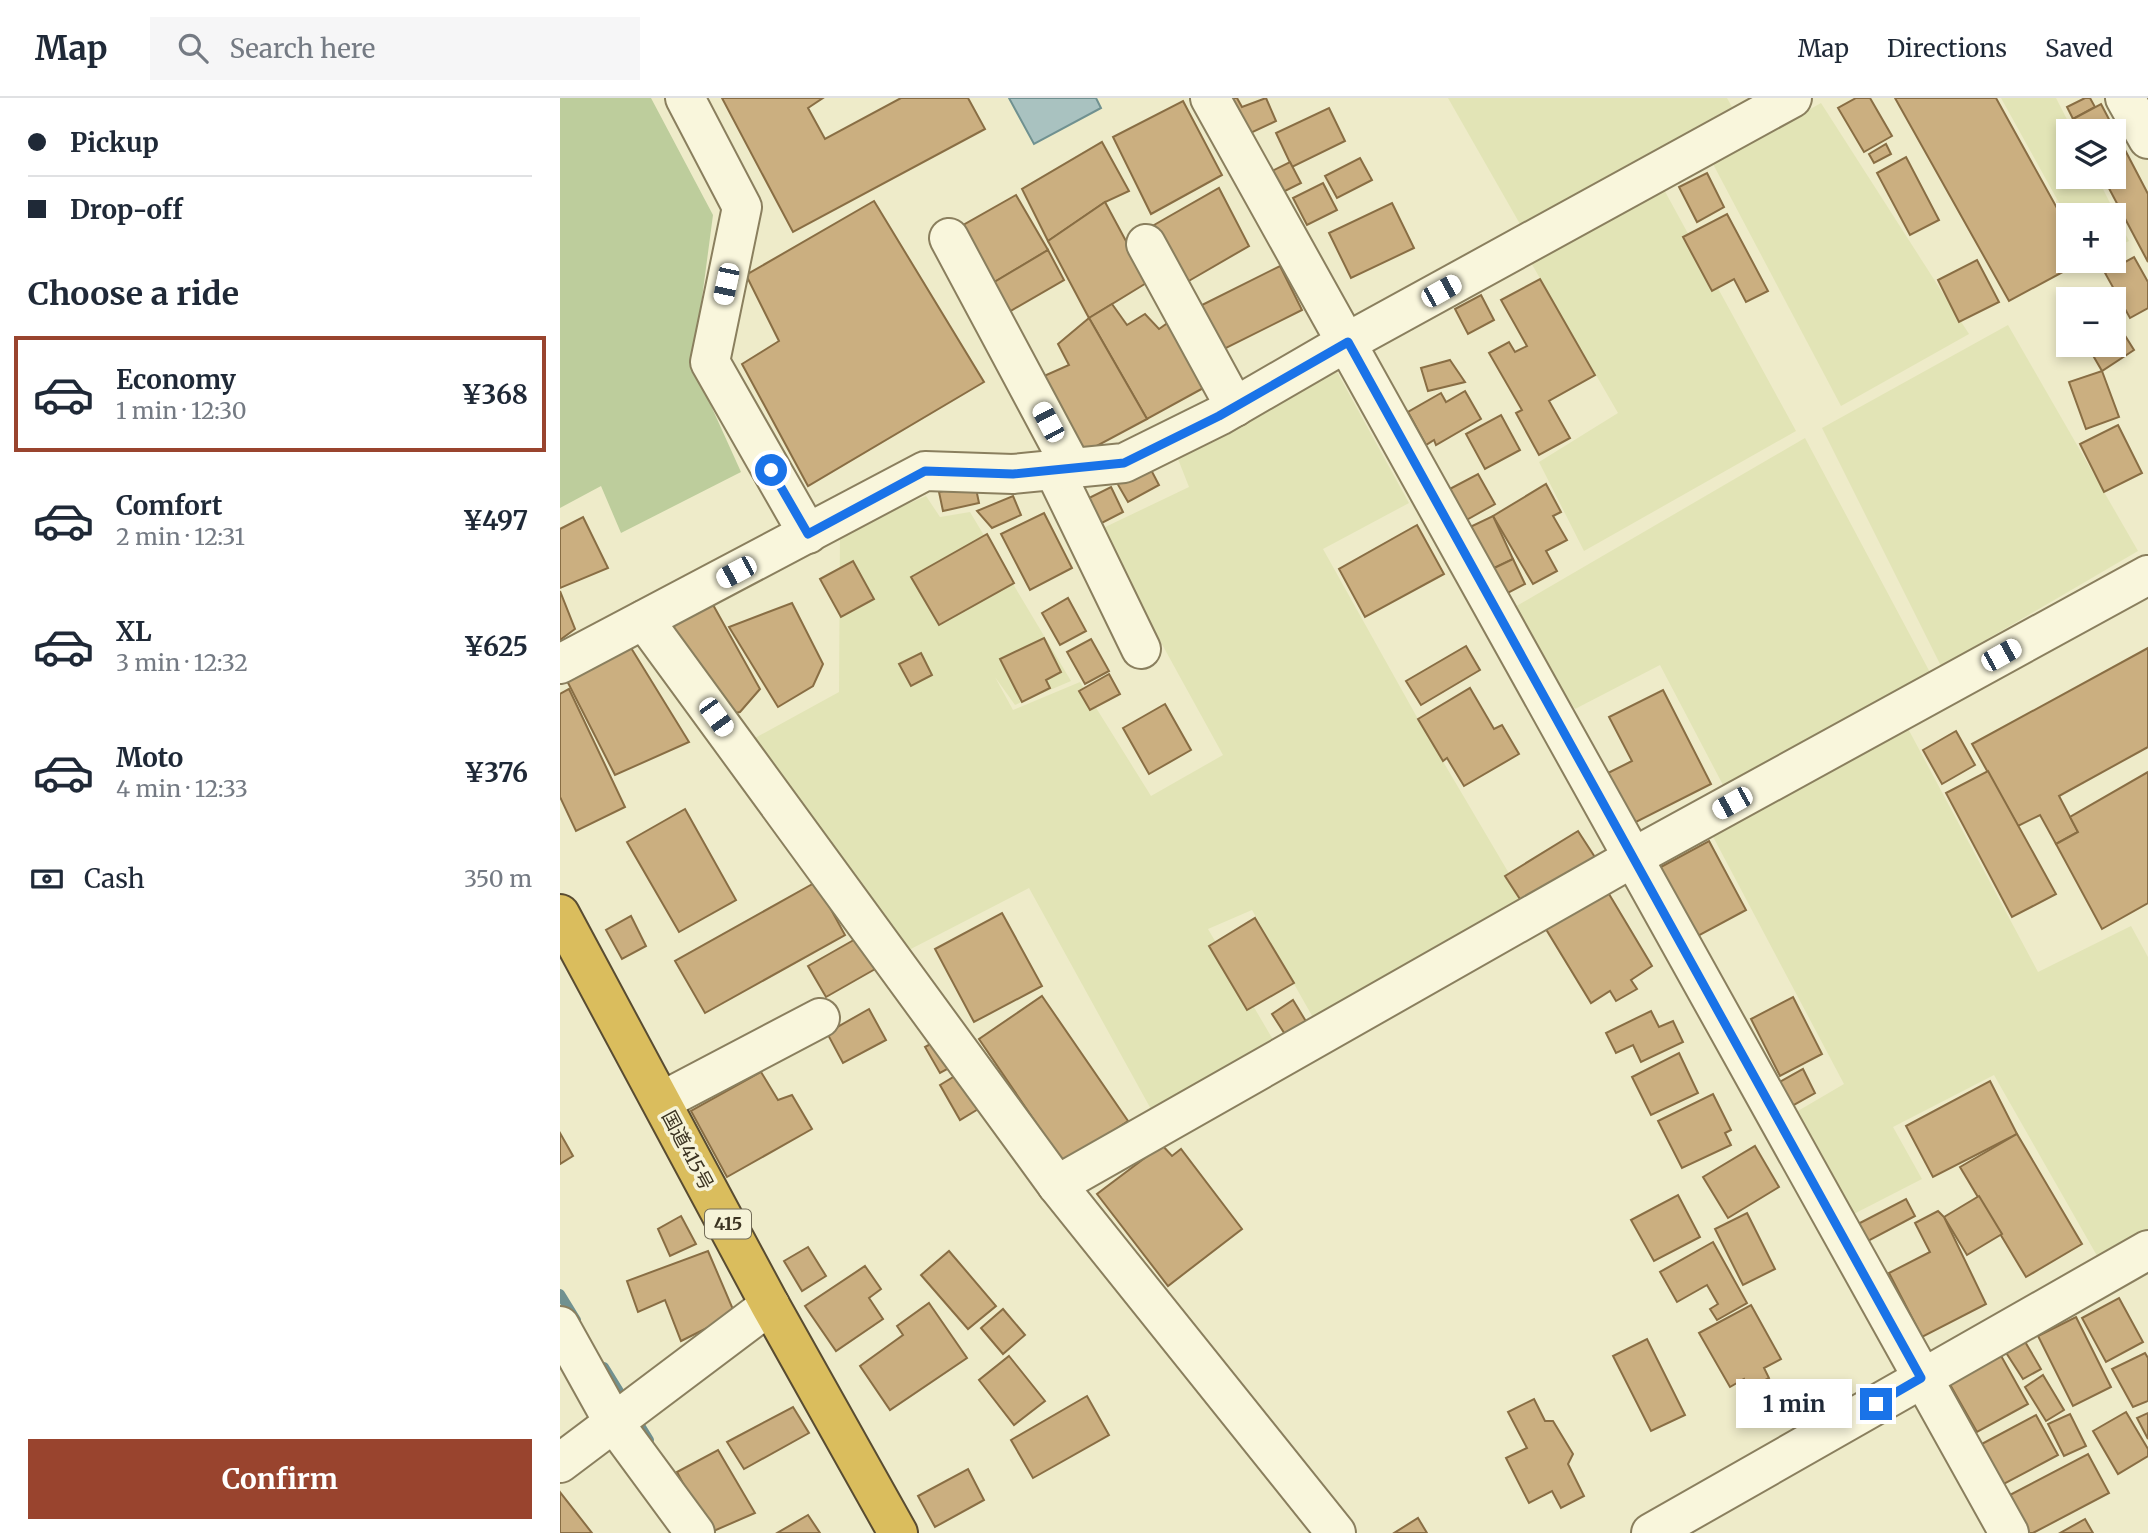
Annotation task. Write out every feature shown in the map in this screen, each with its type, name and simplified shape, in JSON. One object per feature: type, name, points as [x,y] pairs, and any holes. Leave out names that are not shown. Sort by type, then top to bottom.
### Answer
[{"type":"highway","name":"国道415号","points":[[560,914],[770,1305],[898,1533]]},
{"type":"street","points":[[685,98],[742,207],[710,362],[808,534]]},
{"type":"street","points":[[1210,98],[2009,1533]]},
{"type":"street","points":[[560,664],[925,471],[1013,474],[1124,463],[1235,407],[1792,98]]},
{"type":"street","points":[[2125,98],[2148,139]]},
{"type":"street","points":[[949,238],[1063,469],[1141,649]]},
{"type":"street","points":[[1146,244],[1235,407]]},
{"type":"street","points":[[1057,1185],[1634,857],[2148,575]]},
{"type":"street","points":[[644,620],[1057,1185],[1336,1533]]},
{"type":"street","points":[[662,1101],[820,1018]]},
{"type":"street","points":[[1651,1533],[2148,1250]]},
{"type":"street","points":[[560,1463],[770,1305]]},
{"type":"street","points":[[560,1326],[614,1423],[695,1533]]},
{"type":"green space","points":[[560,98],[651,98],[713,215],[693,366],[741,472],[621,533],[601,486],[560,508]]},
{"type":"green space","points":[[1448,98],[1727,98],[1732,107],[1520,224]]},
{"type":"green space","points":[[2001,98],[2056,98],[2067,119],[2056,119],[2056,189],[2103,189],[2110,203],[2059,203]]},
{"type":"green space","points":[[1821,103],[1969,334],[1841,406],[1713,164]]},
{"type":"green space","points":[[1662,186],[1796,431],[1584,551],[1539,462],[1618,413],[1530,261]]},
{"type":"green space","points":[[2008,325],[2138,551],[1941,666],[1822,428]]},
{"type":"green space","points":[[1336,370],[1409,503],[1323,549],[1418,719],[1527,904],[1315,1021],[1252,910],[1208,929],[1275,1043],[1152,1111],[1029,888],[905,952],[744,744],[839,692],[840,533],[926,496],[940,517],[970,512],[1071,681],[1015,705],[995,677],[1013,710],[1080,682],[1151,796],[1223,755],[1099,530],[1189,487],[1178,459]]},
{"type":"green space","points":[[1805,438],[1933,678],[1723,785],[1660,665],[1575,709],[1508,611]]},
{"type":"green space","points":[[1905,723],[2038,972],[2131,926],[2148,957],[2148,1235],[2100,1261],[1994,1075],[1893,1127],[1922,1179],[1846,1218],[1791,1115],[1844,1084],[1710,831]]},
{"type":"water","points":[[1009,98],[1096,98],[1101,108],[1034,144]]},
{"type":"building","points":[[722,98],[823,98],[808,108],[825,139],[901,98],[968,98],[985,129],[793,232]]},
{"type":"building","points":[[1224,98],[1237,98],[1242,107],[1266,98],[1276,121],[1242,137]]},
{"type":"building","points":[[1856,98],[1870,98],[1892,136],[1864,152],[1838,108]]},
{"type":"building","points":[[1895,98],[1996,98],[2056,206],[2056,273],[2061,273],[2009,301]]},
{"type":"building","points":[[2090,98],[2095,107],[2073,119],[2067,107]]},
{"type":"building","points":[[1183,101],[1222,175],[1151,214],[1113,137]]},
{"type":"building","points":[[2101,104],[2109,119],[2073,119]]},
{"type":"building","points":[[1329,108],[1345,141],[1292,167],[1276,133]]},
{"type":"building","points":[[1102,142],[1129,191],[1105,202],[1048,241],[1022,189]]},
{"type":"building","points":[[1886,144],[1891,154],[1874,163],[1869,154]]},
{"type":"building","points":[[2126,152],[2148,194],[2148,262],[2126,220],[2126,203],[2117,203],[2109,189],[2126,189]]},
{"type":"building","points":[[1906,157],[1939,220],[1910,235],[1877,173]]},
{"type":"building","points":[[1360,158],[1372,180],[1337,198],[1325,176]]},
{"type":"building","points":[[1290,162],[1301,183],[1277,195],[1266,174]]},
{"type":"building","points":[[1707,173],[1724,207],[1697,222],[1679,187]]},
{"type":"building","points":[[1323,183],[1337,210],[1307,225],[1293,198]]},
{"type":"building","points":[[1219,188],[1249,246],[1187,282],[1154,225]]},
{"type":"building","points":[[1016,195],[1048,250],[986,287],[958,228]]},
{"type":"building","points":[[874,201],[984,382],[808,486],[742,364],[779,341],[746,275]]},
{"type":"building","points":[[1105,202],[1148,282],[1089,318],[1048,241]]},
{"type":"building","points":[[1392,203],[1414,248],[1351,278],[1329,233]]},
{"type":"building","points":[[1727,214],[1768,291],[1746,302],[1734,279],[1712,291],[1683,237]]},
{"type":"building","points":[[1048,250],[1064,280],[1002,316],[986,287]]},
{"type":"building","points":[[2134,257],[2148,282],[2148,308],[2130,318],[2126,311],[2126,287],[2113,287],[2105,273],[2126,273],[2126,261]]},
{"type":"building","points":[[1977,260],[1999,302],[1959,322],[1938,280]]},
{"type":"building","points":[[1280,266],[1302,310],[1220,351],[1198,307]]},
{"type":"building","points":[[1540,279],[1595,375],[1549,401],[1570,438],[1539,455],[1516,413],[1522,410],[1489,353],[1509,342],[1515,352],[1527,346],[1501,300]]},
{"type":"building","points":[[1481,295],[1494,320],[1468,334],[1455,309]]},
{"type":"building","points":[[1112,304],[1127,325],[1145,314],[1159,329],[1169,322],[1207,386],[1147,419],[1089,318]]},
{"type":"building","points":[[1089,318],[1147,419],[1078,456],[1035,380],[1069,365],[1058,344]]},
{"type":"building","points":[[2126,337],[2134,350],[2126,355]]},
{"type":"building","points":[[2094,357],[2123,357],[2102,371]]},
{"type":"building","points":[[1450,360],[1465,382],[1428,391],[1421,368]]},
{"type":"building","points":[[2102,371],[2119,417],[2086,429],[2069,382]]},
{"type":"building","points":[[1465,391],[1481,419],[1436,445],[1434,440],[1426,445],[1408,412],[1441,393],[1446,402]]},
{"type":"building","points":[[1501,415],[1520,450],[1485,469],[1466,434]]},
{"type":"building","points":[[2118,425],[2142,473],[2104,492],[2080,444]]},
{"type":"building","points":[[1149,466],[1159,485],[1128,502],[1117,483]]},
{"type":"building","points":[[1478,474],[1495,504],[1463,522],[1446,491]]},
{"type":"building","points":[[975,484],[979,503],[943,511],[939,492]]},
{"type":"building","points":[[1546,484],[1561,512],[1553,516],[1567,540],[1546,551],[1557,571],[1533,584],[1493,516]]},
{"type":"building","points":[[1111,487],[1123,512],[1096,526],[1083,501]]},
{"type":"building","points":[[1013,496],[1021,515],[992,528],[977,511]]},
{"type":"building","points":[[1044,513],[1072,568],[1030,590],[1001,534]]},
{"type":"building","points":[[1493,516],[1513,559],[1488,571],[1468,528]]},
{"type":"building","points":[[583,517],[608,568],[560,588],[560,529]]},
{"type":"building","points":[[1417,525],[1444,574],[1365,617],[1339,569]]},
{"type":"building","points":[[987,534],[1014,583],[939,625],[911,577]]},
{"type":"building","points":[[1513,559],[1525,584],[1502,596],[1488,571]]},
{"type":"building","points":[[853,561],[874,599],[841,617],[820,579]]},
{"type":"building","points":[[560,591],[575,629],[560,640]]},
{"type":"building","points":[[1068,598],[1086,631],[1060,645],[1042,613]]},
{"type":"building","points":[[712,603],[760,689],[740,712],[716,717],[662,628]]},
{"type":"building","points":[[792,603],[823,664],[813,686],[778,707],[729,627]]},
{"type":"building","points":[[1044,638],[1061,672],[1046,680],[1050,688],[1022,702],[1000,659]]},
{"type":"building","points":[[1091,639],[1109,671],[1085,684],[1067,652]]},
{"type":"building","points":[[628,643],[689,742],[615,775],[562,671]]},
{"type":"building","points":[[1466,646],[1480,670],[1421,705],[1406,681]]},
{"type":"building","points":[[2148,648],[2148,747],[2059,796],[2078,832],[2056,844],[2040,815],[2018,826],[1972,744]]},
{"type":"building","points":[[921,653],[932,675],[911,686],[899,664]]},
{"type":"building","points":[[1109,674],[1120,694],[1090,710],[1079,691]]},
{"type":"building","points":[[1470,688],[1494,729],[1502,725],[1519,754],[1464,786],[1447,758],[1443,761],[1418,719]]},
{"type":"building","points":[[569,689],[625,807],[576,831],[560,797],[560,694]]},
{"type":"building","points":[[1663,690],[1711,784],[1634,823],[1608,773],[1632,761],[1609,717]]},
{"type":"building","points":[[1165,704],[1191,750],[1149,774],[1123,728]]},
{"type":"building","points":[[1956,731],[1975,765],[1942,784],[1923,750]]},
{"type":"building","points":[[1988,771],[2056,894],[2012,917],[1946,793]]},
{"type":"building","points":[[2148,772],[2148,903],[2102,929],[2056,844],[2078,832],[2070,817]]},
{"type":"building","points":[[685,809],[736,900],[679,932],[627,842]]},
{"type":"building","points":[[1578,831],[1600,865],[1527,910],[1505,876]]},
{"type":"building","points":[[1709,841],[1746,910],[1696,937],[1659,868]]},
{"type":"building","points":[[816,882],[845,935],[705,1013],[675,961]]},
{"type":"building","points":[[1603,884],[1652,966],[1631,980],[1637,989],[1616,1001],[1610,991],[1591,1003],[1541,921]]},
{"type":"building","points":[[1002,913],[1042,986],[974,1022],[935,949]]},
{"type":"building","points":[[631,916],[646,946],[622,959],[606,930]]},
{"type":"building","points":[[1255,918],[1294,983],[1247,1010],[1209,946]]},
{"type":"building","points":[[859,937],[877,968],[826,997],[808,966]]},
{"type":"building","points":[[1042,996],[1128,1121],[1064,1164],[979,1039]]},
{"type":"building","points":[[1793,997],[1822,1054],[1780,1076],[1751,1019]]},
{"type":"building","points":[[1293,1000],[1310,1028],[1290,1042],[1272,1014]]},
{"type":"building","points":[[869,1009],[886,1040],[843,1063],[827,1033]]},
{"type":"building","points":[[1651,1011],[1659,1027],[1673,1021],[1683,1042],[1641,1062],[1633,1045],[1616,1053],[1606,1033]]},
{"type":"building","points":[[945,1036],[960,1062],[940,1073],[925,1047]]},
{"type":"building","points":[[1679,1053],[1698,1093],[1651,1115],[1632,1077]]},
{"type":"building","points":[[1803,1069],[1815,1093],[1790,1107],[1778,1083]]},
{"type":"building","points":[[761,1072],[778,1100],[792,1095],[812,1129],[727,1177],[691,1111]]},
{"type":"building","points":[[960,1073],[980,1108],[960,1120],[940,1085]]},
{"type":"building","points":[[1990,1081],[2017,1134],[1933,1177],[1906,1126]]},
{"type":"building","points":[[1713,1094],[1731,1130],[1725,1133],[1731,1145],[1682,1168],[1658,1121]]},
{"type":"building","points":[[560,1133],[573,1156],[560,1164]]},
{"type":"building","points":[[2017,1134],[2082,1244],[2026,1277],[1960,1167]]},
{"type":"building","points":[[1162,1145],[1172,1156],[1181,1149],[1242,1229],[1168,1286],[1097,1194]]},
{"type":"building","points":[[1755,1146],[1779,1187],[1728,1218],[1703,1177]]},
{"type":"building","points":[[1678,1195],[1700,1237],[1654,1261],[1631,1220]]},
{"type":"building","points":[[1979,1196],[2002,1234],[1967,1255],[1944,1217]]},
{"type":"building","points":[[1906,1199],[1915,1216],[1868,1241],[1858,1224]]},
{"type":"building","points":[[1938,1211],[1944,1217],[1986,1304],[1922,1337],[1889,1273],[1930,1252],[1915,1223]]},
{"type":"building","points":[[1747,1213],[1775,1269],[1743,1285],[1715,1229]]},
{"type":"building","points":[[681,1216],[696,1244],[670,1256],[658,1229]]},
{"type":"building","points":[[1713,1242],[1747,1303],[1717,1320],[1710,1309],[1718,1304],[1707,1285],[1677,1302],[1660,1272]]},
{"type":"building","points":[[808,1247],[826,1276],[802,1291],[784,1261]]},
{"type":"building","points":[[708,1251],[735,1314],[681,1341],[665,1300],[638,1312],[627,1281]]},
{"type":"building","points":[[949,1251],[996,1306],[968,1329],[921,1275]]},
{"type":"building","points":[[865,1266],[881,1289],[869,1298],[883,1319],[836,1351],[805,1306]]},
{"type":"building","points":[[2119,1298],[2143,1342],[2106,1362],[2082,1318]]},
{"type":"building","points":[[929,1303],[967,1358],[890,1410],[860,1366],[903,1335],[897,1326]]},
{"type":"building","points":[[1751,1305],[1781,1359],[1764,1368],[1769,1378],[1749,1389],[1744,1379],[1730,1387],[1699,1333]]},
{"type":"building","points":[[1003,1309],[1025,1335],[1003,1354],[981,1328]]},
{"type":"building","points":[[2076,1317],[2111,1387],[2073,1406],[2038,1336]]},
{"type":"building","points":[[1647,1339],[1685,1415],[1651,1431],[1613,1356]]},
{"type":"building","points":[[2024,1340],[2041,1369],[2023,1379],[2005,1351]]},
{"type":"building","points":[[1995,1345],[2028,1404],[1977,1432],[1944,1374]]},
{"type":"building","points":[[2145,1353],[2148,1358],[2148,1401],[2133,1407],[2112,1369]]},
{"type":"building","points":[[1009,1356],[1045,1401],[1014,1425],[979,1380]]},
{"type":"building","points":[[2043,1375],[2064,1410],[2046,1421],[2025,1387]]},
{"type":"building","points":[[1087,1396],[1109,1435],[1033,1478],[1011,1440]]},
{"type":"building","points":[[1534,1399],[1545,1421],[1553,1421],[1573,1454],[1568,1464],[1584,1496],[1561,1508],[1552,1491],[1529,1503],[1506,1458],[1527,1448],[1508,1412]]},
{"type":"building","points":[[793,1407],[809,1433],[744,1469],[727,1442]]},
{"type":"building","points":[[2126,1412],[2148,1449],[2148,1456],[2118,1474],[2093,1431]]},
{"type":"building","points":[[2148,1413],[2148,1439],[2137,1418]]},
{"type":"building","points":[[2070,1414],[2086,1446],[2064,1456],[2048,1424]]},
{"type":"building","points":[[2036,1415],[2058,1455],[2000,1486],[1978,1446]]},
{"type":"building","points":[[718,1450],[755,1513],[709,1533],[677,1472]]},
{"type":"building","points":[[2088,1454],[2109,1493],[2033,1533],[2028,1533],[2008,1496]]},
{"type":"building","points":[[968,1469],[984,1500],[935,1527],[918,1496]]},
{"type":"building","points":[[560,1492],[592,1533],[560,1533]]},
{"type":"building","points":[[808,1515],[820,1533],[777,1533]]},
{"type":"building","points":[[1418,1518],[1427,1533],[1394,1533]]},
{"type":"building","points":[[2085,1519],[2093,1533],[2060,1533]]},
{"type":"waterway","points":[[560,1294],[576,1320]]},
{"type":"waterway","points":[[604,1367],[649,1440]]},
{"type":"route","points":[[771,470],[808,534],[925,471],[1013,474],[1124,463],[1219,416],[1348,342],[1921,1378],[1876,1404]]}]
